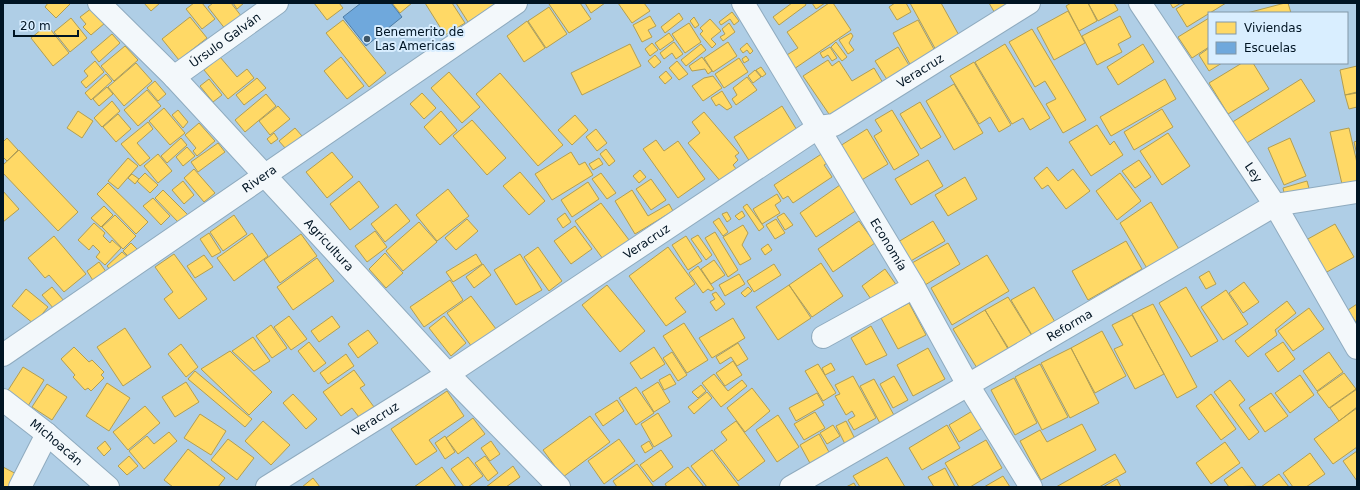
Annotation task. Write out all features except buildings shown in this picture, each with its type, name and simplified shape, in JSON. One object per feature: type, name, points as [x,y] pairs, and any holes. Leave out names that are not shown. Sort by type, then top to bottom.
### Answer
[{"type":"street","name":"Agricultura","points":[[99,3],[174,77],[448,374],[559,487]]},
{"type":"street","name":"Úrsulo Galván","points":[[174,77],[277,3]]},
{"type":"street","name":"Rivera","points":[[3,355],[266,176],[516,3]]},
{"type":"street","name":"Economía","points":[[743,3],[914,286],[968,385],[1031,487]]},
{"type":"street","name":"Veracruz","points":[[267,487],[448,374],[819,127],[834,125],[1029,3]]},
{"type":"street","name":"Ley","points":[[1140,3],[1275,205],[1357,348]]},
{"type":"street","name":"Reforma","points":[[791,487],[1275,205],[1357,192]]},
{"type":"street","points":[[823,337],[914,286]]},
{"type":"street","name":"Michoacán","points":[[3,400],[47,434],[108,487]]},
{"type":"street","points":[[20,487],[47,434]]},
{"type":"place","name":"Benemerito de Las Americas","points":[[367,39]]}]
